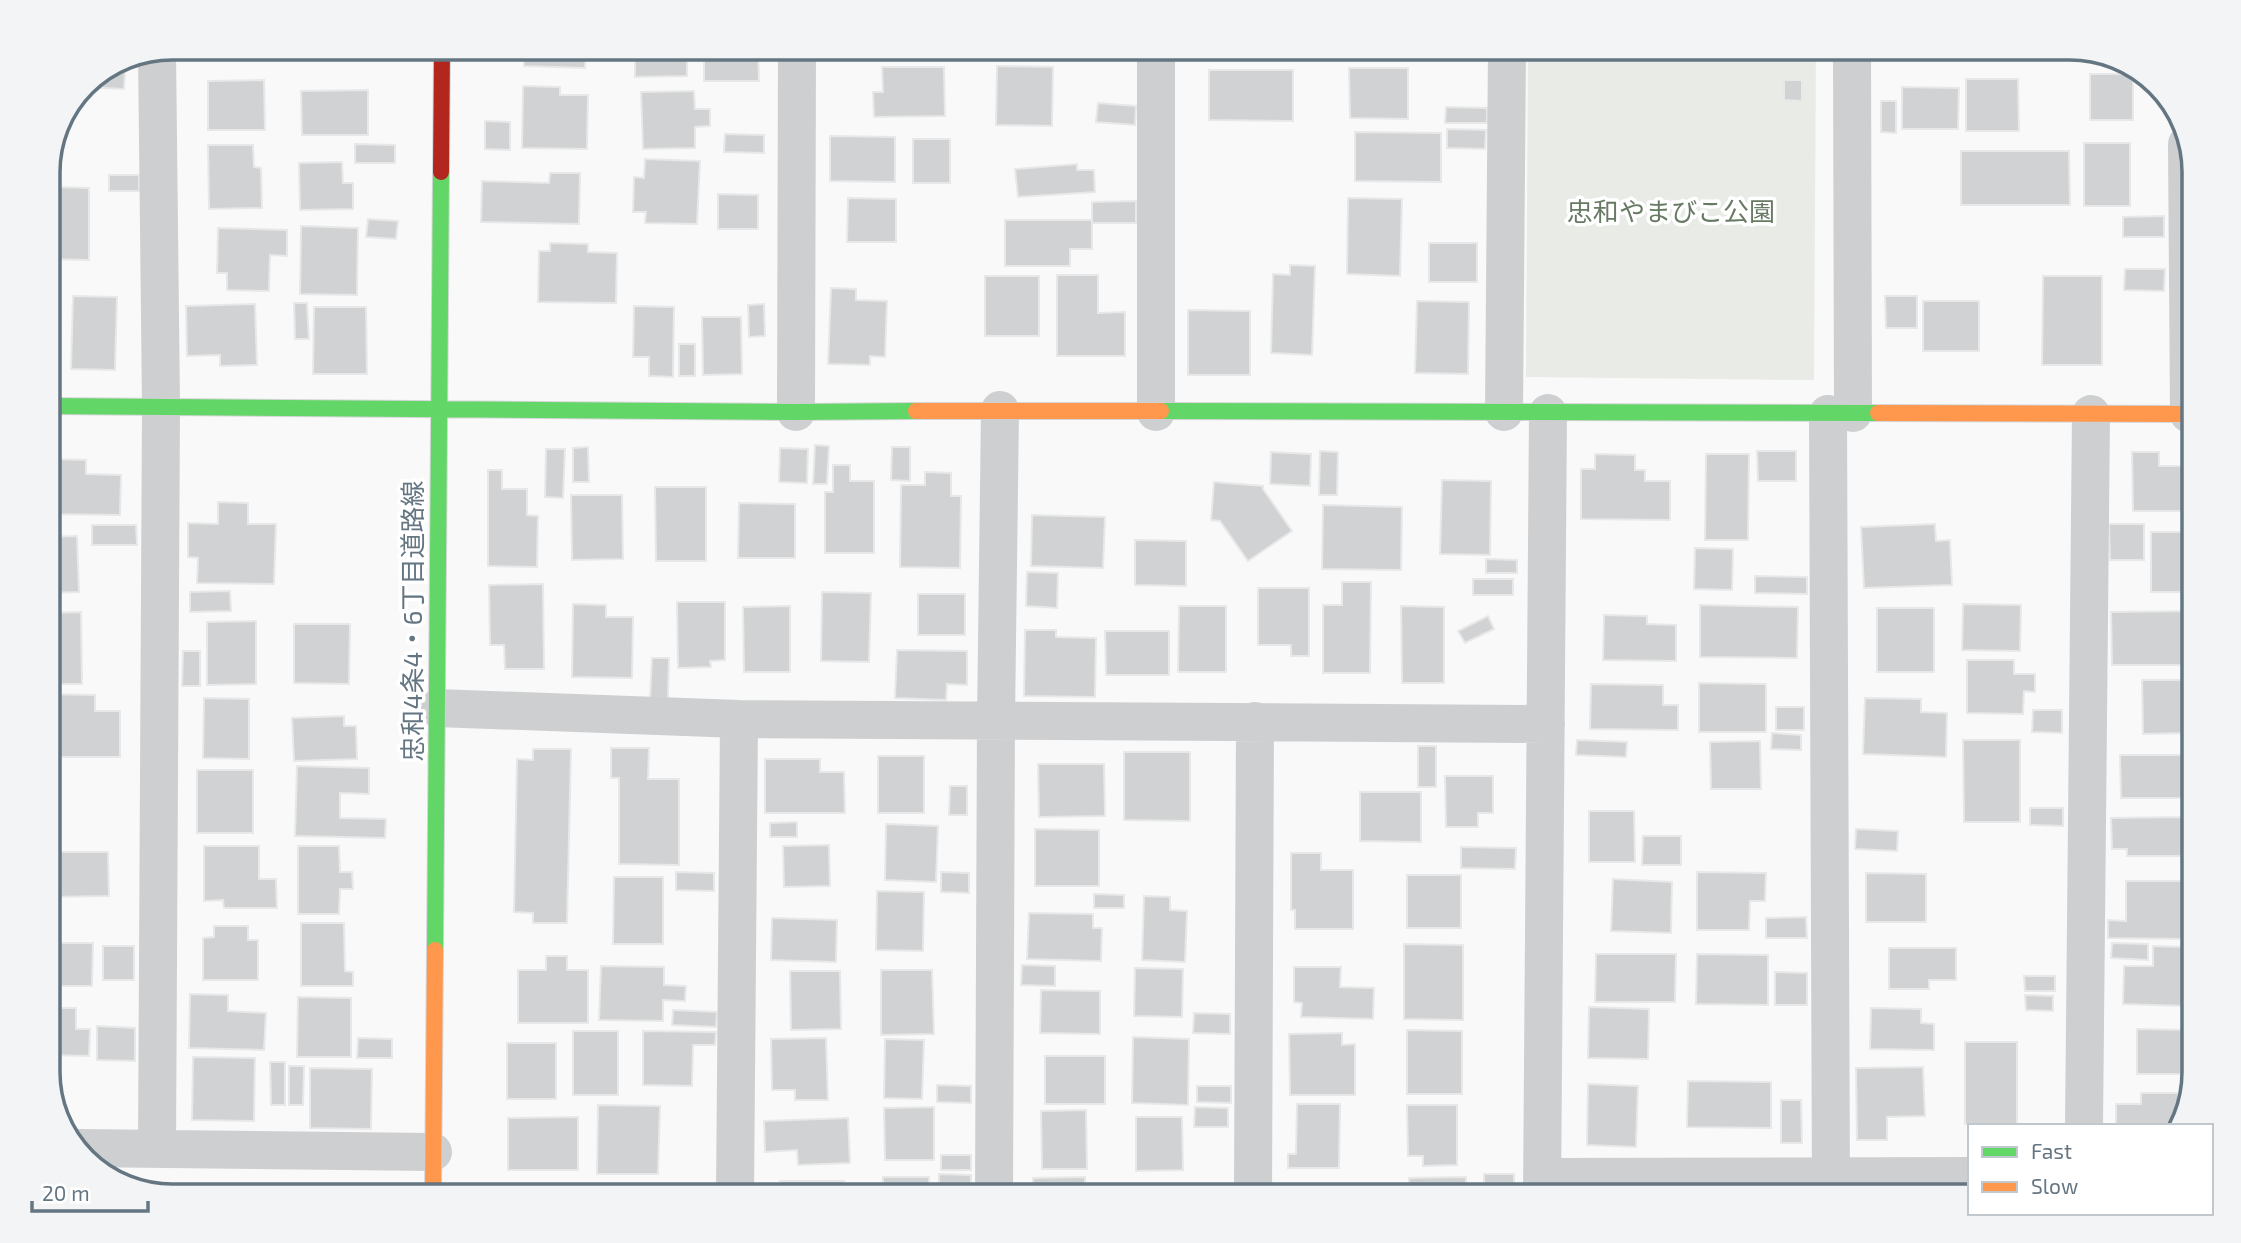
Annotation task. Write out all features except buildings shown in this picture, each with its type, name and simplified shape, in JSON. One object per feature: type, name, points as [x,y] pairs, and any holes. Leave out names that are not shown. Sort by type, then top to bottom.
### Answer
[{"type":"street","points":[[157,60],[161,406],[157,1148]]},
{"type":"street","name":"忠和4条4・6丁目道路線","points":[[433,1184],[442,60]]},
{"type":"street","points":[[796,412],[797,60]]},
{"type":"street","points":[[1156,60],[1156,412]]},
{"type":"street","points":[[1504,412],[1507,60]]},
{"type":"street","points":[[1831,1184],[1840,413],[1852,60]]},
{"type":"street","points":[[60,406],[796,412],[1000,410],[2181,414]]},
{"type":"street","points":[[994,1184],[1000,410]]},
{"type":"street","points":[[1542,1184],[1548,412]]},
{"type":"street","points":[[2084,1124],[2091,414]]},
{"type":"street","points":[[437,708],[739,719],[1546,724]]},
{"type":"street","points":[[735,1184],[739,719]]},
{"type":"street","points":[[1253,1184],[1255,721]]},
{"type":"street","points":[[90,1148],[433,1152]]},
{"type":"street","points":[[1859,1184],[1968,1176]]},
{"type":"green space","name":"忠和やまびこ公園","points":[[1528,60],[1816,60],[1814,380],[1526,377]]},
{"type":"traffic: fast","points":[[435,950],[441,172]]},
{"type":"traffic: fast","points":[[60,406],[916,411]]},
{"type":"traffic: fast","points":[[1161,411],[1878,413]]},
{"type":"traffic: slow","points":[[916,411],[1161,411]]},
{"type":"traffic: slow","points":[[1878,413],[2181,414]]},
{"type":"traffic: slow","points":[[433,1184],[435,950]]},
{"type":"traffic: jam","points":[[441,172],[442,60]]}]
